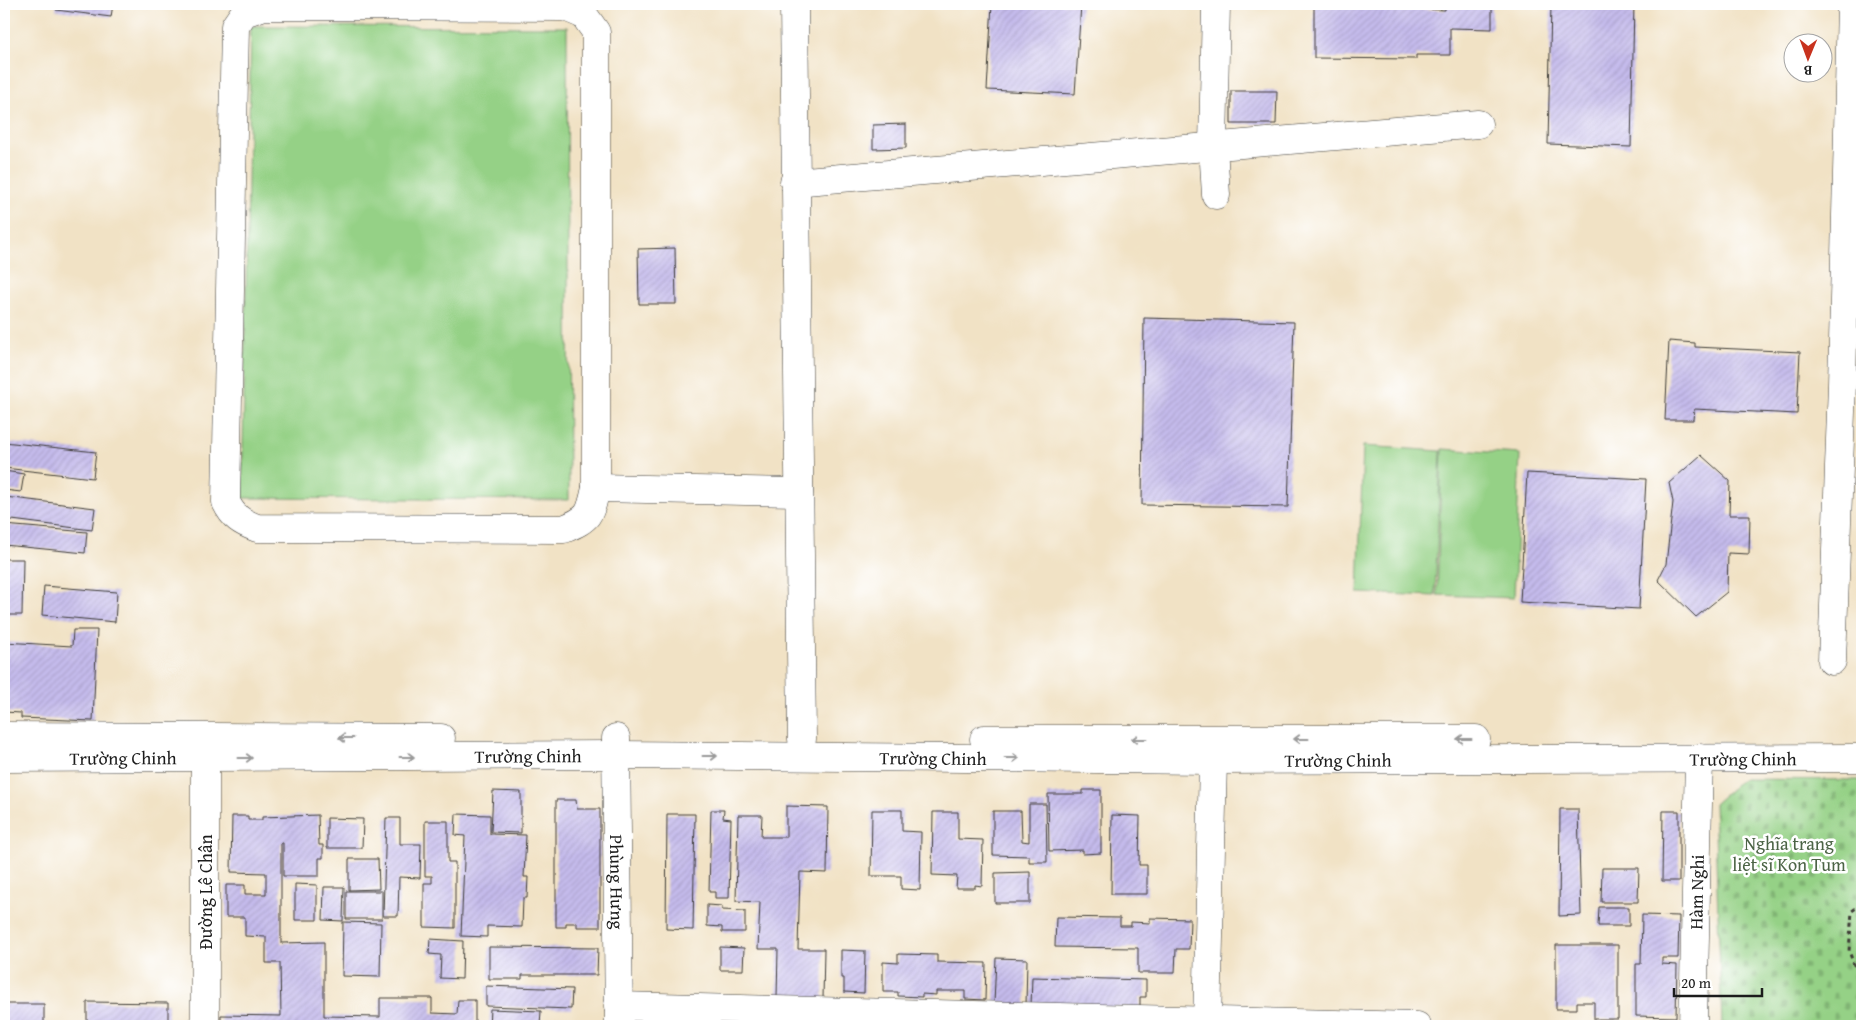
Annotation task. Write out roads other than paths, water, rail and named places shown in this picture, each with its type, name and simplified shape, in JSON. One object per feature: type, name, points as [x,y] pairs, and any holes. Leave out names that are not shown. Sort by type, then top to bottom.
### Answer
[{"type":"street","points":[[794,4],[794,182],[802,738]]},
{"type":"street","points":[[1216,4],[1213,146],[1216,195]]},
{"type":"street","points":[[1832,661],[1842,394],[1851,4]]},
{"type":"street","points":[[264,6],[564,7],[584,15],[596,32],[596,488],[591,509],[584,520],[564,529],[256,528],[239,521],[230,511],[226,502],[235,26],[244,14],[264,6]]},
{"type":"street","points":[[794,182],[1478,124]]},
{"type":"street","points":[[596,488],[799,492]]},
{"type":"street","name":"Trường Chinh","points":[[4,736],[1212,760],[1862,758]]},
{"type":"street","name":"Trường Chinh","points":[[4,758],[205,758],[616,747],[802,738],[1862,740]]},
{"type":"street","name":"Phùng Hưng","points":[[616,747],[618,1016]]},
{"type":"street","name":"Đường Lê Chân","points":[[205,758],[205,1026]]},
{"type":"street","name":"Hàm Nghi","points":[[1693,1026],[1699,758]]},
{"type":"street","points":[[1207,1024],[1212,760]]},
{"type":"street","points":[[618,1016],[1418,1026]]},
{"type":"park label","name":"Nghĩa trang liệt sĩ Kon Tum","points":[[1789,853]]}]
